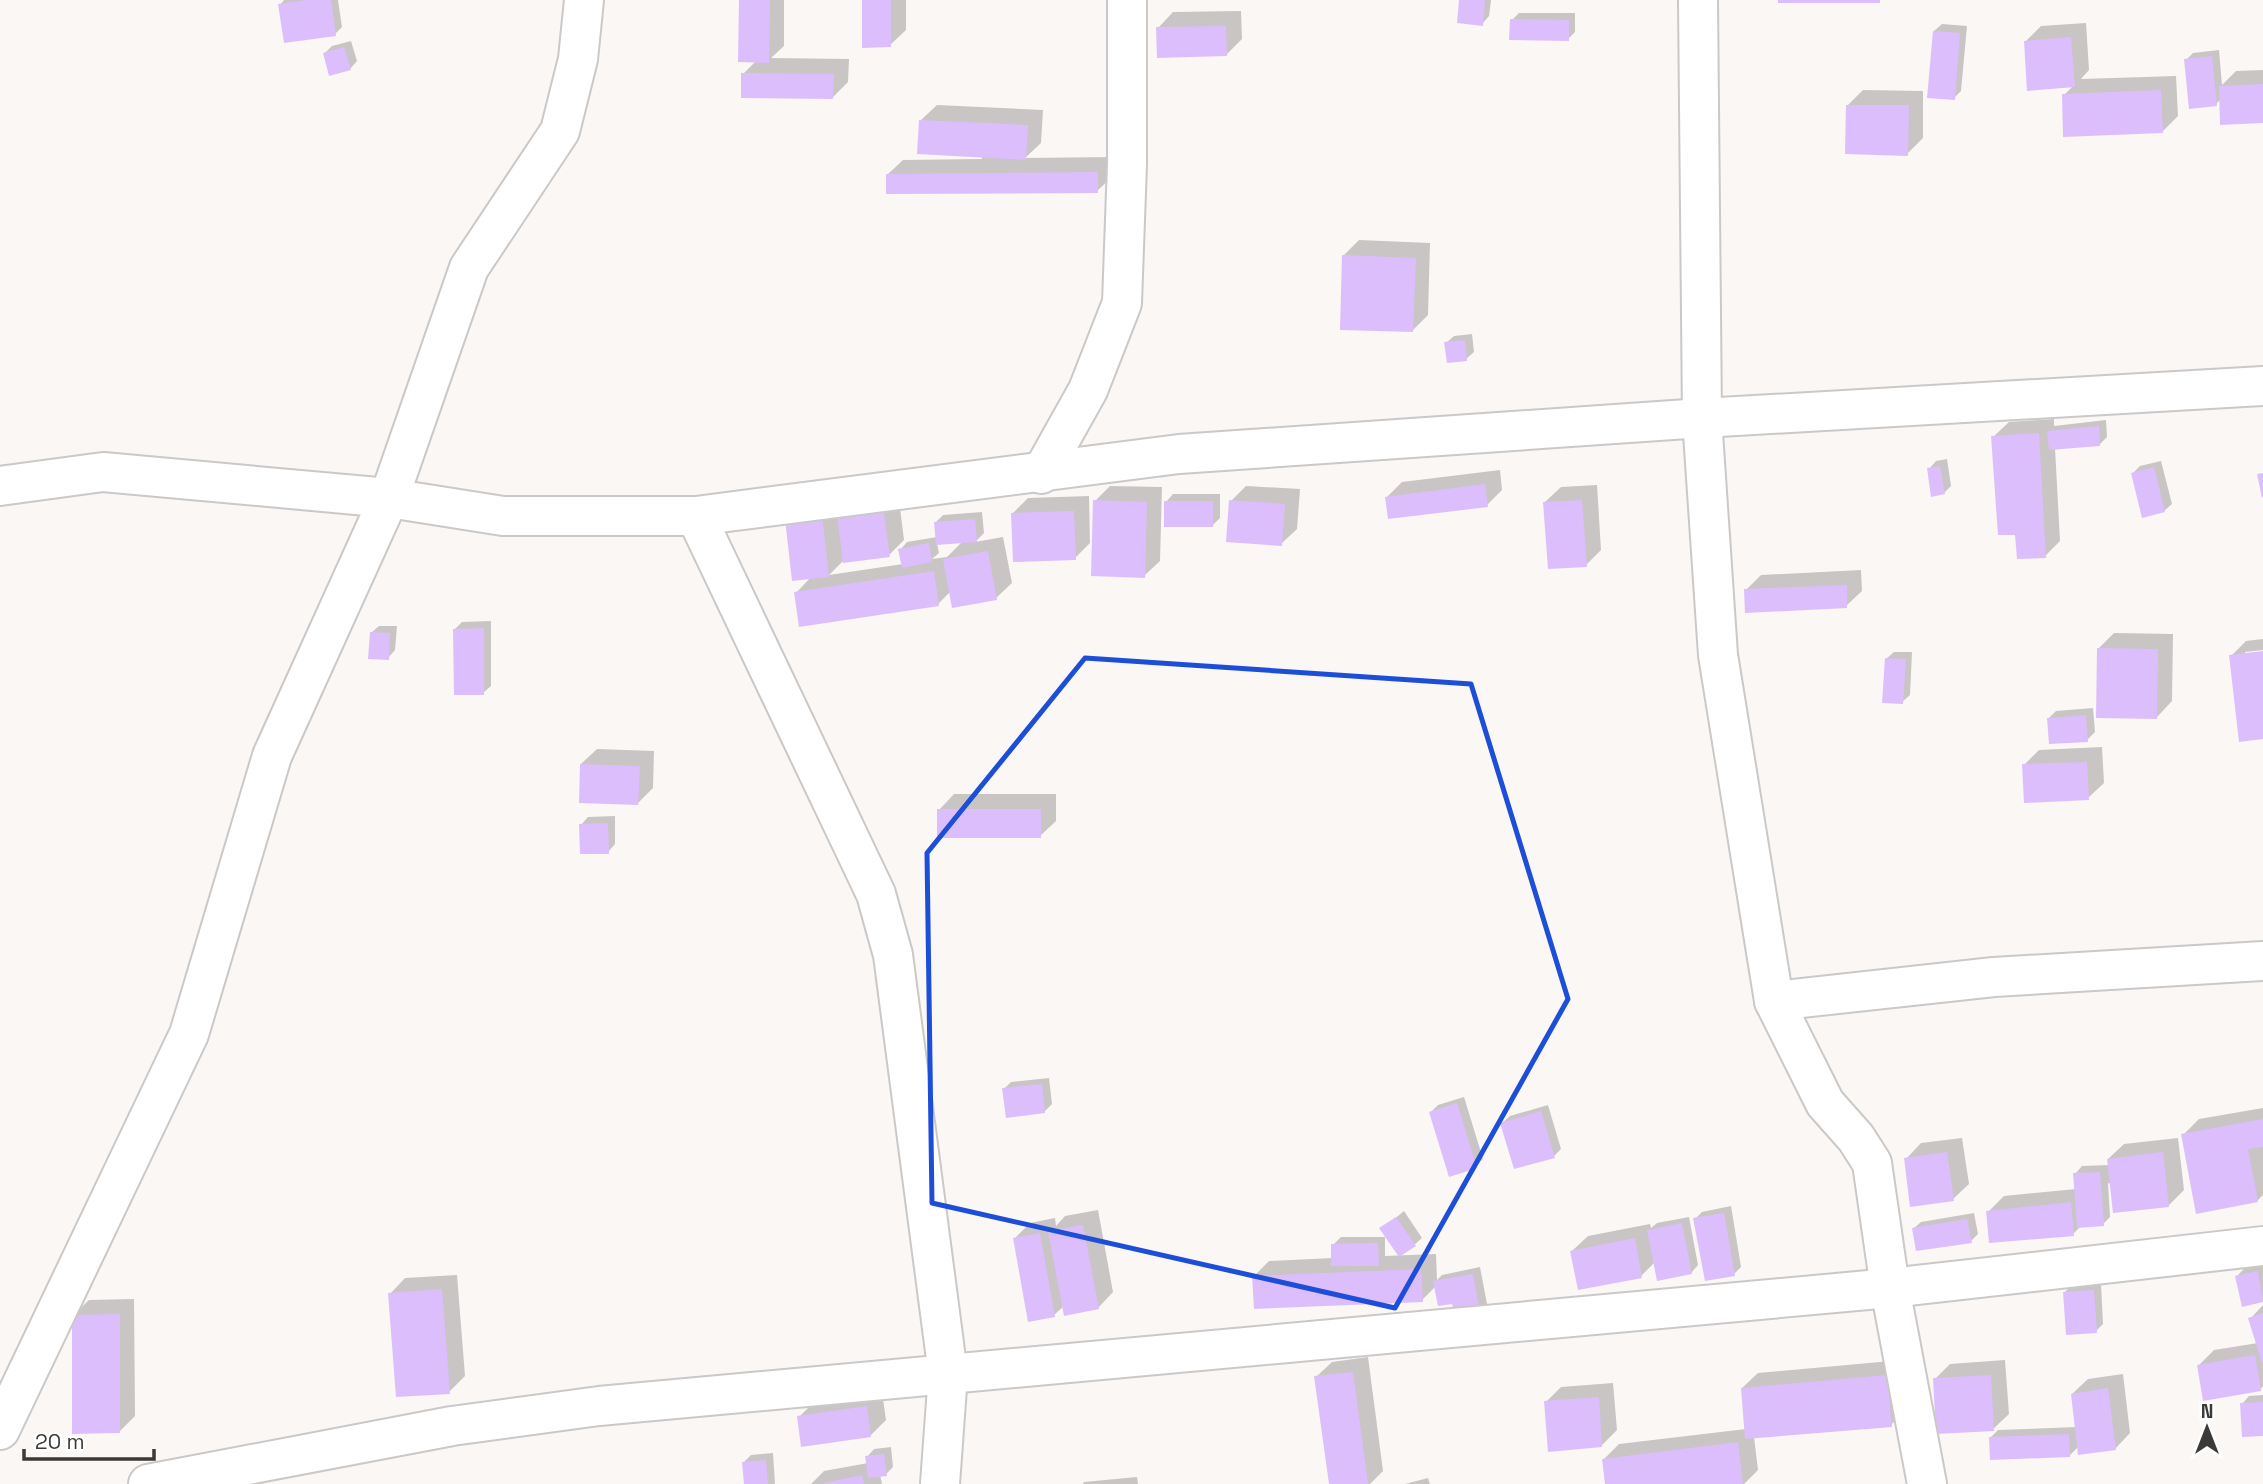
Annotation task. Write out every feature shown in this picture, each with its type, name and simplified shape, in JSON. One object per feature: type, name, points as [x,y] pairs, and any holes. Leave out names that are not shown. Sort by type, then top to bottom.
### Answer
[{"type":"street","points":[[0,1430],[189,1034],[272,756],[389,498],[469,268],[560,131],[578,59],[584,0]]},
{"type":"street","points":[[1041,474],[1088,390],[1122,303],[1127,164],[1127,0]]},
{"type":"street","points":[[1698,0],[1702,418],[1718,655],[1774,1001],[1825,1103],[1856,1138],[1872,1163],[1890,1288],[1927,1484]]},
{"type":"street","points":[[0,486],[103,471],[389,498],[503,516],[696,516],[1041,474],[1180,454],[1702,418],[2263,386]]},
{"type":"street","points":[[696,516],[876,894],[893,956],[948,1374],[940,1484]]},
{"type":"street","points":[[1774,1001],[1994,977],[2263,961]]},
{"type":"street","points":[[148,1484],[452,1426],[545,1413],[1890,1288],[2263,1246]]},
{"type":"highlighted area","points":[[1085,658],[1471,684],[1568,999],[1395,1308],[932,1203],[927,853]]},
{"type":"building","points":[[331,0],[336,36],[284,43],[278,4]]},
{"type":"building","points":[[739,0],[770,0],[769,63],[738,62]]},
{"type":"building","points":[[862,0],[891,0],[891,47],[862,48]]},
{"type":"building","points":[[1459,0],[1485,0],[1483,26],[1457,23]]},
{"type":"building","points":[[1778,0],[1880,0],[1880,3],[1778,3]]},
{"type":"building","points":[[1510,19],[1569,20],[1569,41],[1509,40]]},
{"type":"building","points":[[1226,26],[1227,56],[1157,58],[1156,27]]},
{"type":"building","points":[[1933,31],[1960,33],[1955,100],[1927,98]]},
{"type":"building","points":[[2071,37],[2075,87],[2027,91],[2024,41]]},
{"type":"building","points":[[344,47],[351,70],[329,76],[323,53]]},
{"type":"building","points":[[2212,56],[2217,106],[2189,109],[2184,59]]},
{"type":"building","points":[[741,73],[834,74],[833,99],[741,98]]},
{"type":"building","points":[[2263,84],[2263,123],[2220,125],[2219,86]]},
{"type":"building","points":[[2161,90],[2163,133],[2063,137],[2062,94]]},
{"type":"building","points":[[1846,105],[1909,105],[1908,156],[1845,154]]},
{"type":"building","points":[[919,120],[1028,125],[1026,160],[917,154]]},
{"type":"building","points":[[1098,172],[1098,193],[886,194],[886,174]]},
{"type":"building","points":[[1342,255],[1416,258],[1413,332],[1340,330]]},
{"type":"building","points":[[1465,340],[1467,361],[1447,363],[1444,342]]},
{"type":"building","points":[[2099,426],[2100,446],[2049,450],[2047,431]]},
{"type":"building","points":[[2039,433],[2046,558],[2017,559],[2015,535],[1998,535],[1991,436]]},
{"type":"building","points":[[1940,466],[1945,494],[1931,497],[1927,468]]},
{"type":"building","points":[[2154,467],[2165,512],[2142,518],[2131,473]]},
{"type":"building","points":[[2263,473],[2263,497],[2262,498],[2257,474]]},
{"type":"building","points":[[1485,484],[1488,507],[1388,519],[1385,497]]},
{"type":"building","points":[[1093,500],[1147,502],[1145,578],[1091,576]]},
{"type":"building","points":[[1229,500],[1285,504],[1282,546],[1226,542]]},
{"type":"building","points":[[1582,500],[1587,567],[1548,569],[1543,502]]},
{"type":"building","points":[[1164,501],[1213,501],[1213,527],[1164,527]]},
{"type":"building","points":[[883,507],[890,557],[843,563],[837,513]]},
{"type":"building","points":[[1074,511],[1076,560],[1013,562],[1011,513]]},
{"type":"building","points":[[822,515],[829,577],[792,581],[785,519]]},
{"type":"building","points":[[975,519],[977,542],[936,545],[934,522]]},
{"type":"building","points":[[929,543],[932,562],[902,568],[898,549]]},
{"type":"building","points":[[988,551],[997,600],[952,608],[943,559]]},
{"type":"building","points":[[934,571],[939,606],[799,627],[794,592]]},
{"type":"building","points":[[1847,585],[1847,608],[1745,613],[1744,589]]},
{"type":"building","points":[[484,628],[484,695],[454,695],[453,629]]},
{"type":"building","points":[[370,632],[390,633],[389,660],[368,659]]},
{"type":"building","points":[[2097,648],[2158,649],[2157,719],[2096,718]]},
{"type":"building","points":[[2263,651],[2263,739],[2239,742],[2229,655]]},
{"type":"building","points":[[1885,658],[1906,659],[1903,704],[1882,703]]},
{"type":"building","points":[[2086,715],[2088,742],[2049,744],[2047,718]]},
{"type":"building","points":[[2087,762],[2089,800],[2024,803],[2022,764]]},
{"type":"building","points":[[580,764],[640,766],[638,805],[579,803]]},
{"type":"building","points":[[937,809],[1041,809],[1041,838],[937,838]]},
{"type":"building","points":[[608,823],[609,854],[580,854],[579,824]]},
{"type":"building","points":[[1042,1084],[1045,1113],[1006,1118],[1002,1088]]},
{"type":"building","points":[[1457,1103],[1477,1168],[1449,1177],[1429,1112]]},
{"type":"building","points":[[1541,1111],[1555,1158],[1514,1169],[1500,1123]]},
{"type":"building","points":[[2263,1119],[2263,1147],[2248,1149],[2258,1202],[2196,1214],[2181,1134]]},
{"type":"building","points":[[1947,1152],[1954,1201],[1910,1207],[1904,1158]]},
{"type":"building","points":[[2163,1152],[2169,1207],[2113,1213],[2107,1159]]},
{"type":"building","points":[[2100,1172],[2104,1226],[2077,1228],[2073,1173]]},
{"type":"building","points":[[2071,1202],[2074,1236],[1989,1243],[1986,1211]]},
{"type":"building","points":[[1724,1213],[1735,1276],[1705,1281],[1693,1218]]},
{"type":"building","points":[[1396,1217],[1416,1246],[1399,1257],[1379,1228]]},
{"type":"building","points":[[1967,1219],[1972,1243],[1916,1251],[1912,1228]]},
{"type":"building","points":[[1682,1223],[1692,1274],[1657,1281],[1647,1230]]},
{"type":"building","points":[[1083,1225],[1099,1309],[1064,1316],[1048,1231]]},
{"type":"building","points":[[1040,1233],[1055,1317],[1028,1322],[1013,1238]]},
{"type":"building","points":[[1635,1238],[1642,1278],[1578,1290],[1570,1251]]},
{"type":"building","points":[[1378,1243],[1379,1266],[1331,1266],[1331,1244]]},
{"type":"building","points":[[1421,1269],[1423,1302],[1254,1309],[1252,1276]]},
{"type":"building","points":[[2258,1271],[2263,1302],[2242,1307],[2235,1276]]},
{"type":"building","points":[[1473,1274],[1481,1318],[1456,1323],[1452,1304],[1438,1306],[1433,1281]]},
{"type":"building","points":[[442,1289],[450,1394],[396,1397],[388,1293]]},
{"type":"building","points":[[2094,1290],[2097,1333],[2066,1335],[2063,1292]]},
{"type":"building","points":[[2263,1313],[2263,1363],[2262,1363],[2248,1318]]},
{"type":"building","points":[[120,1314],[120,1433],[72,1434],[72,1315]]},
{"type":"building","points":[[2255,1355],[2261,1391],[2203,1401],[2197,1365]]},
{"type":"building","points":[[1353,1372],[1368,1484],[1329,1484],[1314,1376]]},
{"type":"building","points":[[1887,1375],[1892,1427],[1745,1439],[1741,1388]]},
{"type":"building","points":[[1991,1375],[1994,1431],[1936,1434],[1933,1378]]},
{"type":"building","points":[[2108,1388],[2116,1450],[2078,1455],[2071,1394]]},
{"type":"building","points":[[1599,1397],[1602,1447],[1548,1452],[1544,1401]]},
{"type":"building","points":[[2263,1402],[2263,1436],[2242,1437],[2240,1403]]},
{"type":"building","points":[[867,1406],[871,1437],[801,1447],[797,1416]]},
{"type":"building","points":[[2069,1434],[2070,1457],[1990,1460],[1989,1437]]},
{"type":"building","points":[[1738,1442],[1743,1484],[1605,1484],[1602,1459]]},
{"type":"building","points":[[884,1454],[887,1476],[868,1478],[865,1456]]},
{"type":"building","points":[[766,1460],[768,1484],[744,1484],[742,1462]]},
{"type":"building","points":[[862,1475],[864,1484],[824,1484],[824,1483]]}]
